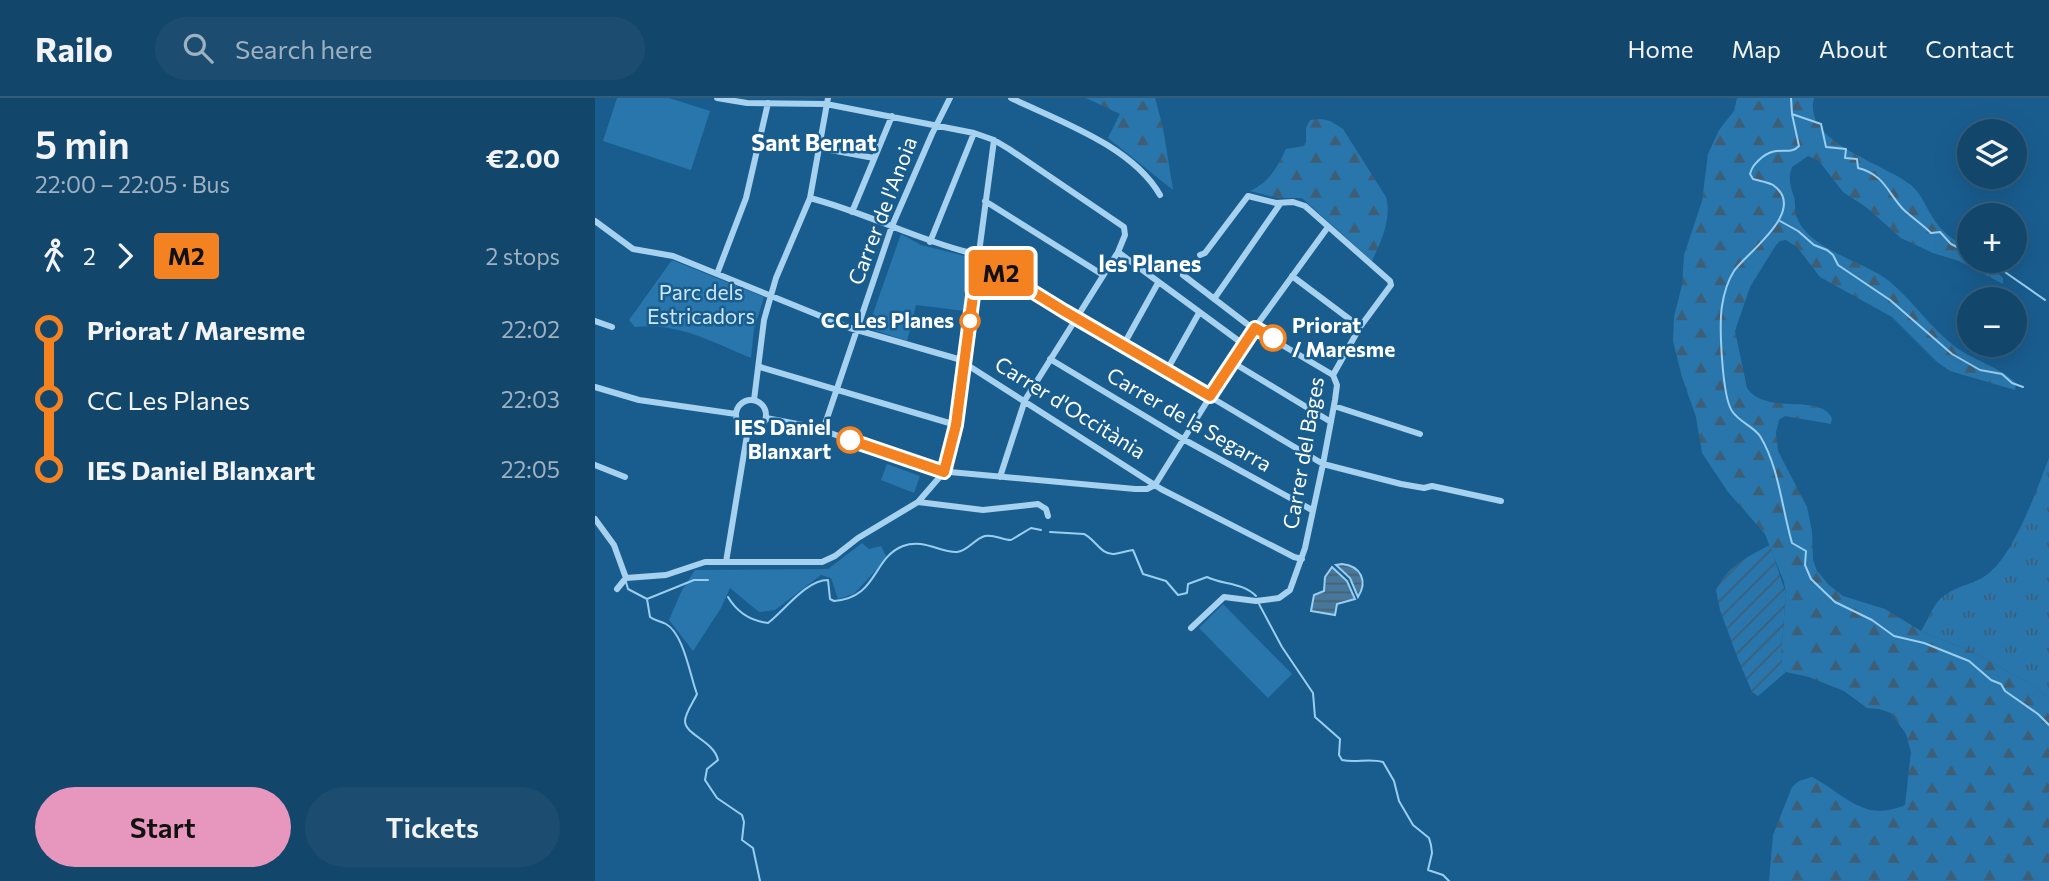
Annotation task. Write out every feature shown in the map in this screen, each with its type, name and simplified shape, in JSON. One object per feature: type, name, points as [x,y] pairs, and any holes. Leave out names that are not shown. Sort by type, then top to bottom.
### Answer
[{"type":"street","points":[[717,98],[768,103],[827,101],[974,133],[994,140],[1126,231],[1118,252],[1025,400],[1000,477]]},
{"type":"street","name":"Carrer de l'Anoia","points":[[823,430],[892,226],[950,98]]},
{"type":"street","points":[[1011,98],[1119,153],[1157,188],[1160,195]]},
{"type":"street","points":[[754,400],[764,320],[770,296],[810,198],[827,101]]},
{"type":"street","points":[[717,274],[746,198],[768,103]]},
{"type":"street","points":[[852,212],[892,116]]},
{"type":"street","points":[[930,242],[974,133]]},
{"type":"street","points":[[617,589],[626,578],[666,575],[698,564],[817,564],[835,556],[858,538],[918,502],[944,472],[956,425],[994,140]]},
{"type":"street","points":[[820,148],[874,158]]},
{"type":"street","points":[[766,418],[823,430],[944,472],[1147,489],[1155,485],[1243,344],[1328,227],[1301,204],[1280,204],[1248,196],[1205,253],[1200,255]]},
{"type":"street","points":[[810,198],[930,242],[967,252],[1323,464],[1424,488],[1432,486],[1501,500]]},
{"type":"street","points":[[985,201],[1103,275]]},
{"type":"street","points":[[1214,299],[1280,204]]},
{"type":"street","name":"Carrer d'Occitània","points":[[595,221],[633,249],[664,253],[857,331],[964,362],[1155,485],[1302,559]]},
{"type":"street","name":"Carrer del Bages","points":[[1191,628],[1224,597],[1253,601],[1279,598],[1286,594],[1302,559],[1334,406],[1337,385],[1333,375],[1360,327],[1391,285],[1390,281],[1328,227]]},
{"type":"street","points":[[1118,252],[1243,344]]},
{"type":"street","points":[[1183,275],[1255,328],[1333,375]]},
{"type":"street","points":[[1292,276],[1360,327]]},
{"type":"street","points":[[1123,344],[1157,283]]},
{"type":"street","points":[[1167,370],[1199,313]]},
{"type":"street","points":[[595,321],[612,327]]},
{"type":"street","name":"Carrer de la Segarra","points":[[1050,359],[1183,439],[1312,510]]},
{"type":"street","points":[[1232,362],[1331,422]]},
{"type":"street","points":[[760,367],[956,425]]},
{"type":"street","points":[[595,387],[639,400],[736,414]]},
{"type":"street","points":[[754,400],[764,406],[766,418],[760,427],[748,429],[740,425],[736,414],[741,404],[754,400]]},
{"type":"street","points":[[1334,406],[1420,434]]},
{"type":"street","points":[[726,562],[748,429]]},
{"type":"street","points":[[595,465],[625,477]]},
{"type":"street","points":[[918,502],[983,510],[1038,504],[1046,509],[1048,516]]},
{"type":"street","points":[[595,519],[614,545],[626,578]]},
{"type":"green space","points":[[617,98],[669,98],[710,111],[691,170],[603,141]]},
{"type":"green space","points":[[1086,98],[1155,98],[1173,190],[1108,138],[1120,114]]},
{"type":"green space","points":[[1737,98],[1814,98],[1814,114],[1821,128],[1833,140],[1912,186],[1940,228],[1957,242],[1957,260],[1901,238],[1866,207],[1843,192],[1819,161],[1808,156],[1792,167],[1790,179],[1796,216],[1814,239],[1889,281],[1957,348],[1957,357],[1973,357],[2016,383],[2015,390],[1950,371],[1936,361],[1892,317],[1820,277],[1797,247],[1786,240],[1776,245],[1750,287],[1735,331],[1747,388],[1766,401],[1816,407],[1832,418],[1831,424],[1785,416],[1779,420],[1776,432],[1778,451],[1807,507],[1812,531],[1813,560],[1817,571],[1843,596],[1885,609],[1921,631],[1973,652],[2037,688],[2049,698],[2049,881],[1769,881],[1773,835],[1792,787],[1799,781],[1812,777],[1866,809],[1890,810],[1905,805],[1911,752],[1906,734],[1891,713],[1867,708],[1844,691],[1809,677],[1786,672],[1782,667],[1786,594],[1784,582],[1765,534],[1728,492],[1702,453],[1696,417],[1673,341],[1674,317],[1682,285],[1684,255],[1702,201],[1708,154],[1719,130],[1734,111]]},
{"type":"green space","points":[[1321,119],[1343,129],[1386,197],[1387,221],[1372,261],[1302,198],[1277,198],[1250,191],[1268,179],[1286,149],[1304,146],[1310,120]]},
{"type":"green space","points":[[901,234],[921,245],[969,257],[965,311],[916,305],[907,341],[868,328]]},
{"type":"green space","name":"Parc dels Estricadors","points":[[672,260],[764,297],[754,329],[751,358],[680,330],[635,327],[629,320]]},
{"type":"green space","points":[[1982,273],[1998,273],[2003,278],[2003,284]]},
{"type":"green space","points":[[2049,458],[2049,698],[2037,688],[1973,652],[1921,631],[1941,598],[1984,577],[2008,551]]},
{"type":"green space","points":[[887,464],[920,476],[914,493],[881,480]]},
{"type":"green space","points":[[862,543],[869,549],[881,546],[887,558],[854,594],[838,599],[831,578],[821,575],[775,610],[759,612],[730,588],[721,608],[693,651],[669,620],[682,590],[695,570],[828,569]]},
{"type":"green space","points":[[1770,545],[1786,594],[1781,656],[1782,667],[1786,672],[1758,696],[1752,692],[1738,659],[1720,610],[1716,590],[1732,569]]},
{"type":"green space","points":[[1223,604],[1292,674],[1268,698],[1199,628]]},
{"type":"shaded area","points":[[1336,565],[1349,565],[1361,575],[1362,585],[1358,597],[1350,578]]},
{"type":"shaded area","points":[[1332,567],[1347,581],[1355,599],[1337,604],[1335,615],[1311,611],[1314,595],[1324,591],[1325,577]]},
{"type":"waterway","points":[[1791,98],[1799,146],[1765,155],[1754,165],[1750,174],[1753,179],[1773,185],[1782,195],[1784,206],[1780,218],[1734,271],[1724,297],[1721,344],[1726,391],[1732,411],[1760,436],[1766,448],[1776,475],[1792,543],[1806,551],[1805,565],[1811,579],[1835,602],[1872,620],[1894,636],[1924,643],[1969,661],[2049,725]]},
{"type":"waterway","points":[[1792,114],[1821,124],[1826,147],[1846,149],[1845,158],[1857,159],[1858,168],[1881,180],[1908,214],[1931,233],[1940,232],[1957,247]]},
{"type":"waterway","points":[[1780,221],[1798,231],[1814,245],[1827,250],[1838,265],[1890,300],[1952,354],[1980,370],[2002,374],[2012,383],[2023,387]]},
{"type":"waterway","points":[[2006,273],[2045,300]]},
{"type":"waterway","points":[[728,597],[745,615],[768,623],[804,590],[820,581],[828,580],[830,599],[834,601],[859,593],[885,559],[903,546],[918,544],[957,552],[985,536],[1011,540],[1031,528],[1041,530]]},
{"type":"waterway","points":[[1050,532],[1084,534],[1109,554],[1133,550],[1143,574],[1166,581],[1178,595],[1187,593],[1188,584],[1207,577],[1245,588],[1256,596]]},
{"type":"waterway","points":[[626,582],[628,589],[647,599],[694,580],[708,580]]},
{"type":"waterway","points":[[647,599],[650,617],[672,629],[682,646],[697,694],[686,714],[686,726],[715,753],[718,760],[707,769],[705,780],[717,798],[742,815],[742,840],[753,848],[760,881]]},
{"type":"waterway","points":[[1259,604],[1282,647],[1313,693],[1315,717],[1340,739],[1339,755],[1342,760],[1383,762],[1394,781],[1399,801],[1413,825],[1429,838],[1432,853],[1428,870],[1443,875],[1449,881]]},
{"type":"bus line","name":"M2","points":[[850,440],[944,472],[949,461],[956,425],[978,258],[1210,396],[1255,328],[1273,338]]},
{"type":"place","name":"CC Les Planes","points":[[970,321]]},
{"type":"place","name":"Priorat / Maresme","points":[[1273,338]]},
{"type":"place","name":"IES Daniel Blanxart","points":[[850,440]]},
{"type":"district","name":"Sant Bernat","points":[[814,143]]},
{"type":"district","name":"les Planes","points":[[1150,264]]}]
